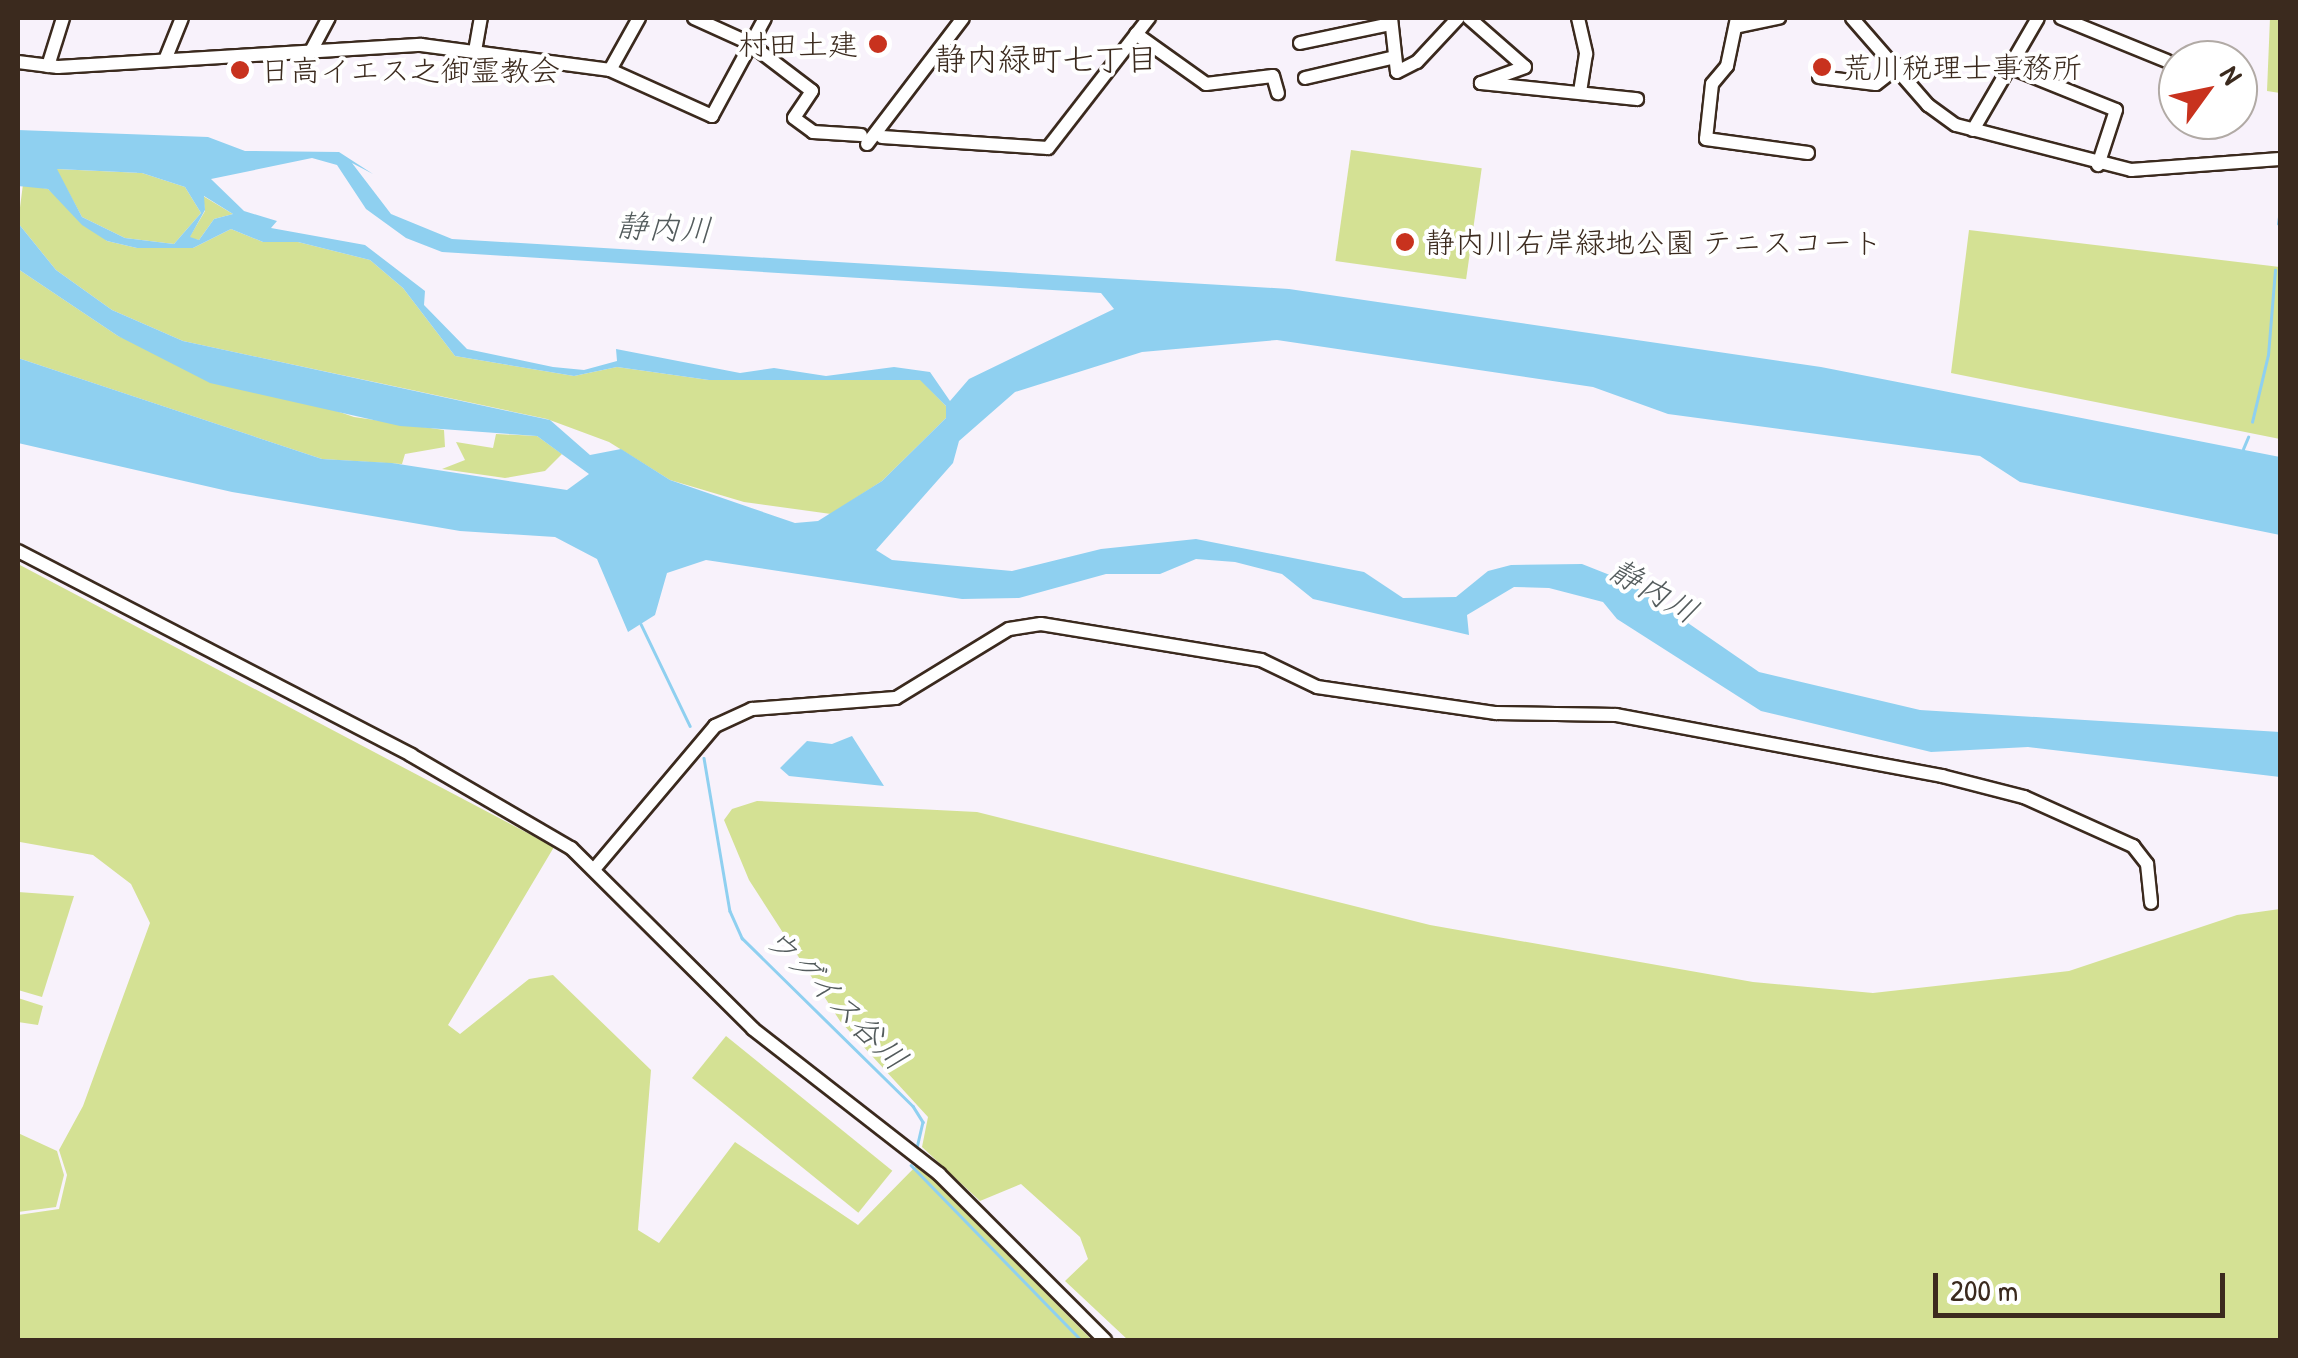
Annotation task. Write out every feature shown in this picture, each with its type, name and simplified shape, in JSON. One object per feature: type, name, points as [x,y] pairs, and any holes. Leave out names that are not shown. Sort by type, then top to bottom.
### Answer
[{"type":"street","points":[[48,66],[62,18]]},
{"type":"street","points":[[165,60],[182,18]]},
{"type":"street","points":[[310,53],[329,18]]},
{"type":"street","points":[[475,51],[480,18]]},
{"type":"street","points":[[610,70],[639,18]]},
{"type":"street","points":[[694,18],[749,43],[812,91],[794,118],[813,132],[864,139],[963,18]]},
{"type":"street","points":[[18,62],[48,66],[420,45],[610,70],[712,116],[765,18]]},
{"type":"street","points":[[882,137],[1048,148],[1150,18]]},
{"type":"street","points":[[1300,43],[1391,21],[1398,72],[1417,62],[1458,18]]},
{"type":"street","points":[[1469,18],[1525,67],[1481,82],[1637,99]]},
{"type":"street","points":[[1578,18],[1586,54],[1580,92]]},
{"type":"street","points":[[1779,18],[1738,22],[1727,66],[1712,84],[1706,139],[1808,153]]},
{"type":"street","points":[[1852,18],[1900,65],[1940,116],[1973,130],[2098,165],[2131,170],[2280,158]]},
{"type":"street","points":[[1973,130],[2038,18]]},
{"type":"street","points":[[2060,18],[2158,57]]},
{"type":"street","points":[[1136,34],[1206,84],[1273,76],[1278,93]]},
{"type":"street","points":[[1304,78],[1395,57]]},
{"type":"street","points":[[1818,77],[1876,84],[1900,65]]},
{"type":"street","points":[[2009,67],[2116,110],[2098,165]]},
{"type":"street","points":[[18,551],[411,755],[596,867],[752,1029],[939,1174],[1105,1340]]},
{"type":"street","points":[[596,867],[724,721],[782,705],[896,698],[1009,628],[1041,624],[1262,660],[1317,687],[1496,713],[1616,716],[2024,797],[2132,846],[2147,864],[2151,902]]},
{"type":"green space","points":[[2270,18],[2280,18],[2280,93],[2267,91]]},
{"type":"green space","points":[[1351,150],[1482,168],[1466,279],[1335,261]]},
{"type":"green space","points":[[56,169],[142,173],[185,187],[201,213],[174,244],[125,238],[82,217]]},
{"type":"green space","points":[[23,184],[48,189],[107,241],[137,248],[193,248],[231,229],[263,242],[298,242],[370,260],[403,288],[455,356],[574,376],[617,367],[709,380],[921,380],[946,406],[946,418],[882,481],[831,514],[744,502],[670,480],[609,442],[547,419],[183,341],[112,310],[56,270],[18,223]]},
{"type":"green space","points":[[203,196],[233,214],[214,219],[199,240],[189,238],[205,211]]},
{"type":"green space","points":[[1969,230],[2280,267],[2280,439],[1951,373]]},
{"type":"green space","points":[[18,269],[118,336],[354,417],[444,430],[445,447],[405,454],[402,464],[322,459],[18,358]]},
{"type":"green space","points":[[496,434],[537,436],[562,454],[545,471],[505,478],[442,469],[465,460],[456,442],[493,448]]},
{"type":"green space","points":[[18,564],[554,847],[448,1025],[460,1034],[529,979],[553,975],[651,1070],[638,1230],[659,1243],[735,1142],[858,1225],[918,1164],[1092,1340],[18,1340],[18,1215],[59,1209],[67,1175],[59,1150],[83,1106],[150,923],[131,884],[93,855],[20,842]]},
{"type":"green space","points":[[757,801],[977,812],[1430,925],[1753,982],[1873,993],[2069,971],[2237,915],[2280,909],[2280,1340],[1128,1340],[1065,1281],[1088,1259],[1080,1237],[1021,1184],[980,1201],[922,1147],[928,1117],[840,1021],[749,880],[724,820],[732,809]]},
{"type":"green space","points":[[18,892],[74,896],[42,997],[18,990]]},
{"type":"green space","points":[[18,998],[43,1006],[38,1025],[18,1022]]},
{"type":"green space","points":[[726,1036],[892,1171],[858,1213],[692,1078]]},
{"type":"green space","points":[[18,1133],[57,1151],[64,1175],[56,1207],[18,1212]]},
{"type":"water","points":[[18,130],[208,137],[245,151],[339,152],[373,174],[352,163],[391,214],[452,239],[1289,289],[1821,367],[2280,457],[2280,535],[2020,482],[1980,456],[1668,414],[1593,387],[1277,340],[1142,352],[1015,392],[959,441],[953,463],[876,550],[892,560],[1012,571],[1101,549],[1196,539],[1364,572],[1403,598],[1456,597],[1488,571],[1511,565],[1582,564],[1630,583],[1759,672],[1920,710],[2280,732],[2280,777],[2028,747],[1931,752],[1761,711],[1617,619],[1603,602],[1549,588],[1514,587],[1467,615],[1469,635],[1313,599],[1282,574],[1235,562],[1196,559],[1160,574],[1106,574],[1019,598],[962,599],[706,560],[667,573],[655,615],[628,632],[597,559],[555,537],[460,531],[232,492],[18,443],[18,358],[322,459],[392,463],[567,490],[589,474],[537,436],[400,426],[210,383],[118,336],[18,269],[18,223],[56,270],[112,310],[183,341],[550,420],[590,455],[621,449],[670,480],[795,523],[818,521],[882,481],[946,418],[946,406],[920,380],[709,380],[617,367],[574,376],[455,356],[403,288],[370,260],[298,242],[263,242],[231,229],[193,248],[137,248],[107,241],[82,225],[48,189],[18,186]],"holes":[[[312,158],[337,165],[366,209],[406,238],[442,252],[1101,293],[1114,309],[969,379],[950,401],[930,372],[894,367],[826,376],[774,368],[740,373],[616,349],[617,361],[584,370],[553,367],[467,349],[424,305],[425,291],[365,245],[271,228],[277,221],[244,211],[211,179]],[[57,169],[142,173],[185,187],[201,213],[174,244],[125,238],[82,217]],[[204,196],[233,214],[214,219],[199,240],[190,237],[205,210]]]},
{"type":"water","points":[[852,736],[884,786],[789,776],[780,768],[807,741],[832,744]]},
{"type":"waterway","points":[[2278,224],[2280,210]]},
{"type":"waterway","points":[[2252,422],[2268,355],[2275,270]]},
{"type":"waterway","points":[[2243,449],[2248,437]]},
{"type":"waterway","name":"ウグイス谷川","points":[[641,624],[690,726]]},
{"type":"waterway","name":"ウグイス谷川","points":[[704,758],[730,911],[742,938],[913,1106],[923,1122],[917,1147]]},
{"type":"waterway","name":"ウグイス谷川","points":[[911,1165],[1081,1340]]},
{"type":"place","name":"村田土建","points":[[878,44]]},
{"type":"place","name":"荒川税理士事務所","points":[[1822,67]]},
{"type":"place","name":"日高イエス之御霊教会","points":[[240,70]]},
{"type":"place","name":"静内川右岸緑地公園 テニスコート","points":[[1405,242]]},
{"type":"district","name":"静内緑町七丁目","points":[[1046,59]]},
{"type":"water label","name":"静内川","points":[[664,228]]},
{"type":"water label","name":"静内川","points":[[1654,591]]}]
